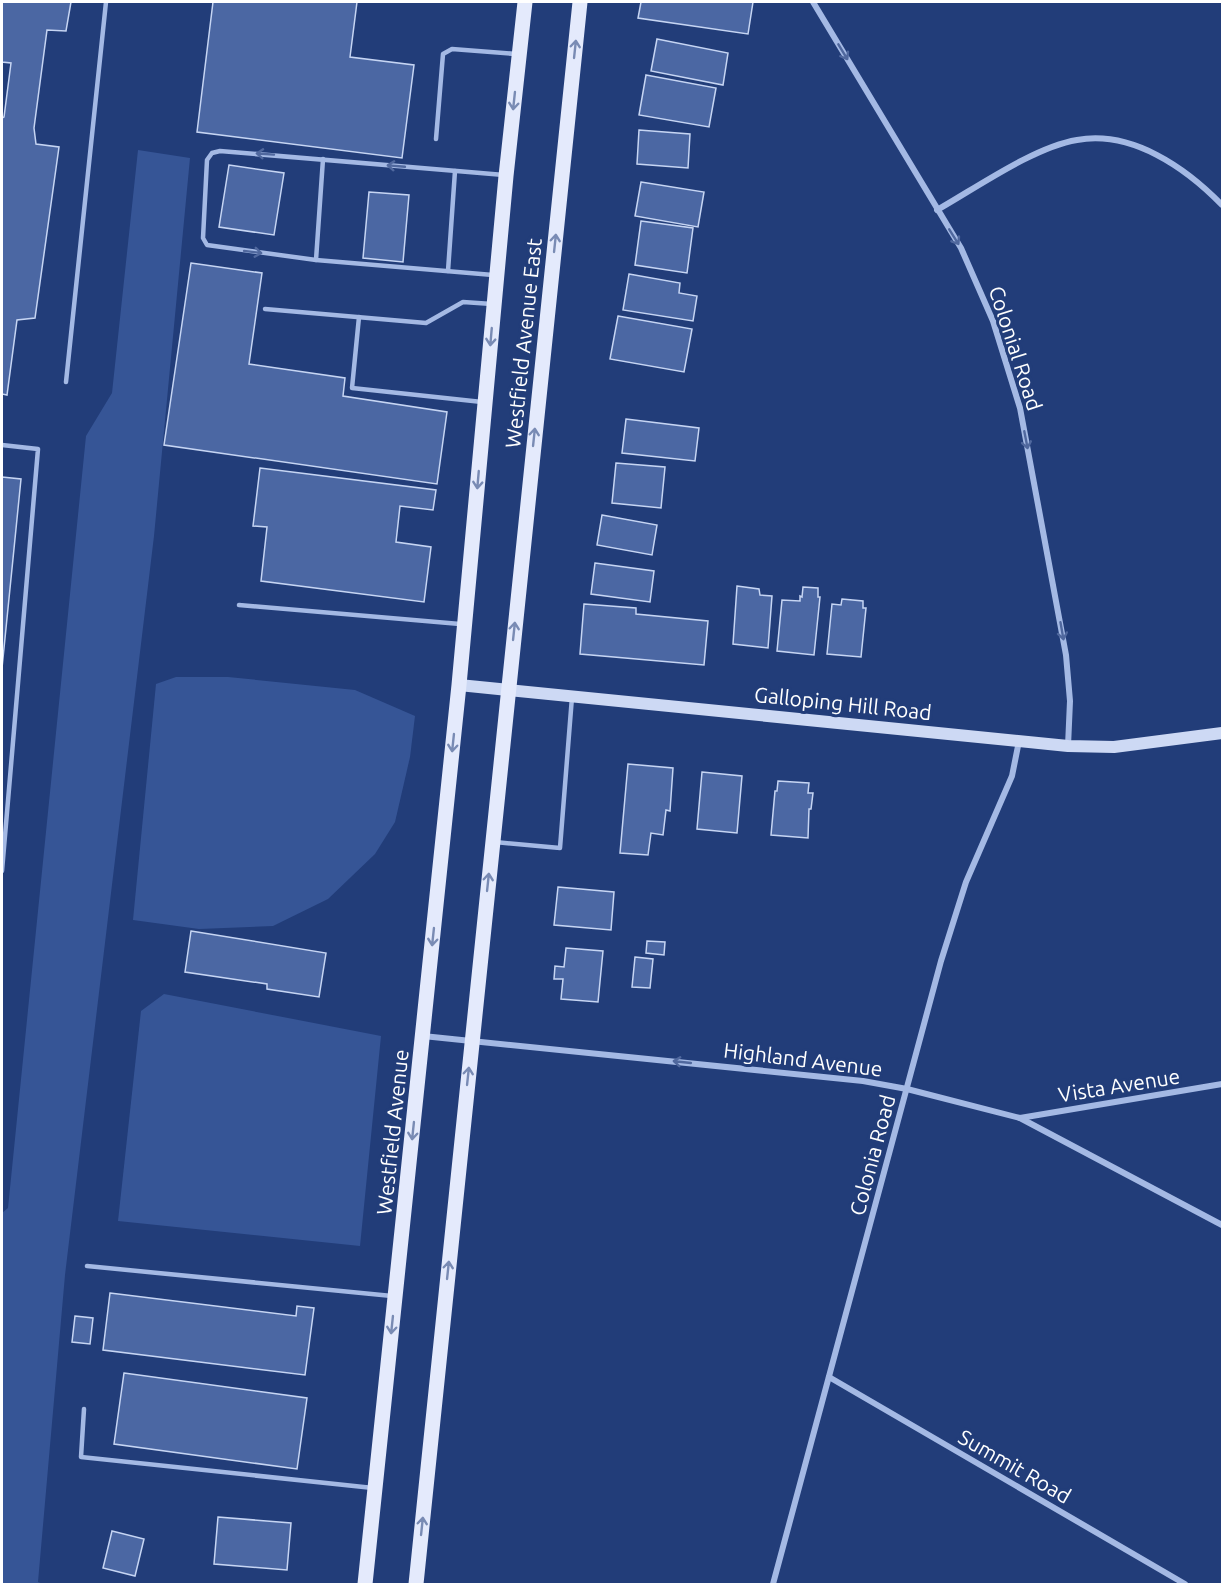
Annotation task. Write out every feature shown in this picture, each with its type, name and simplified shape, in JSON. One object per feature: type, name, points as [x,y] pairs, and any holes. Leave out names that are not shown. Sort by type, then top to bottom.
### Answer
[{"type":"main road","name":"Westfield Avenue East","points":[[459,685],[506,176],[525,2]]},
{"type":"main road","name":"Westfield Avenue East","points":[[508,689],[580,2]]},
{"type":"main road","name":"Galloping Hill Road","points":[[459,685],[1068,746],[1114,747],[1222,733]]},
{"type":"main road","name":"Westfield Avenue","points":[[365,1584],[459,685]]},
{"type":"main road","points":[[416,1584],[508,689]]},
{"type":"street","name":"Colonial Road","points":[[813,2],[961,248],[993,321],[1020,408],[1066,655],[1070,701],[1068,746]]},
{"type":"street","points":[[937,210],[1035,154],[1077,140],[1099,138],[1120,141],[1160,157],[1202,186],[1222,205]]},
{"type":"street","name":"Colonia Road","points":[[773,1584],[954,919],[979,850],[1006,791],[1019,741]]},
{"type":"street","name":"Highland Avenue","points":[[423,1035],[863,1081],[907,1089],[1020,1118],[1222,1225]]},
{"type":"street","name":"Vista Avenue","points":[[1020,1118],[1222,1084]]},
{"type":"street","name":"Summit Road","points":[[829,1377],[1185,1584]]},
{"type":"lane","points":[[66,382],[106,2]]},
{"type":"lane","points":[[436,139],[443,54],[452,49],[519,54]]},
{"type":"lane","points":[[498,275],[316,260],[207,245],[203,238],[207,160],[212,153],[220,151],[506,176]]},
{"type":"lane","points":[[316,260],[323,159]]},
{"type":"lane","points":[[448,271],[455,171]]},
{"type":"lane","points":[[265,309],[426,323],[463,302],[494,304]]},
{"type":"lane","points":[[358,317],[352,388],[485,402]]},
{"type":"lane","points":[[2,445],[38,449],[2,871]]},
{"type":"lane","points":[[239,605],[464,624]]},
{"type":"lane","points":[[492,842],[560,848],[572,695]]},
{"type":"lane","points":[[87,1266],[395,1296]]},
{"type":"lane","points":[[84,1409],[81,1457],[375,1488]]},
{"type":"shaded area","points":[[138,150],[190,158],[154,536],[65,1275],[38,1582],[43,1584],[2,1584],[2,1213],[8,1208],[86,436],[112,393]]},
{"type":"shaded area","points":[[176,677],[228,677],[355,690],[415,716],[410,757],[395,822],[375,854],[328,899],[273,926],[199,929],[133,920],[156,684]]},
{"type":"shaded area","points":[[164,994],[381,1036],[360,1246],[118,1221],[141,1011]]},
{"type":"building","points":[[2,2],[71,2],[66,31],[47,30],[34,128],[36,144],[59,147],[35,318],[17,320],[7,395],[2,394],[2,118],[4,117],[11,63],[2,62]]},
{"type":"building","points":[[213,2],[357,2],[350,57],[414,65],[402,158],[197,132]]},
{"type":"building","points":[[641,2],[753,2],[748,34],[638,18]]},
{"type":"building","points":[[657,39],[728,53],[723,85],[651,71]]},
{"type":"building","points":[[646,75],[716,88],[709,127],[639,115]]},
{"type":"building","points":[[639,130],[690,134],[688,168],[637,164]]},
{"type":"building","points":[[229,165],[284,173],[274,235],[219,227]]},
{"type":"building","points":[[641,182],[704,192],[698,227],[635,216]]},
{"type":"building","points":[[369,192],[409,195],[403,262],[363,258]]},
{"type":"building","points":[[641,221],[693,228],[687,273],[635,265]]},
{"type":"building","points":[[191,263],[262,273],[249,364],[345,378],[343,396],[447,412],[437,484],[164,445]]},
{"type":"building","points":[[629,274],[680,283],[679,293],[697,296],[693,321],[623,310]]},
{"type":"building","points":[[618,316],[692,329],[684,372],[610,359]]},
{"type":"building","points":[[626,419],[699,428],[695,461],[622,453]]},
{"type":"building","points":[[616,463],[665,467],[661,508],[612,503]]},
{"type":"building","points":[[260,468],[436,490],[433,510],[400,506],[396,542],[431,547],[424,602],[261,581],[267,527],[253,526]]},
{"type":"building","points":[[2,477],[21,479],[2,668]]},
{"type":"building","points":[[602,515],[657,525],[652,555],[597,545]]},
{"type":"building","points":[[595,563],[654,571],[650,602],[591,594]]},
{"type":"building","points":[[737,586],[759,589],[760,595],[772,596],[768,648],[733,644]]},
{"type":"building","points":[[803,587],[818,588],[818,597],[820,597],[814,655],[777,651],[782,600],[800,601]]},
{"type":"building","points":[[842,599],[863,601],[863,608],[866,608],[861,657],[827,654],[832,604],[841,605]]},
{"type":"building","points":[[584,604],[636,608],[636,614],[708,621],[704,665],[580,654]]},
{"type":"building","points":[[628,764],[673,768],[670,811],[666,810],[663,835],[651,833],[648,855],[620,853]]},
{"type":"building","points":[[702,772],[742,776],[737,833],[697,829]]},
{"type":"building","points":[[778,781],[809,783],[808,793],[813,793],[811,809],[809,809],[808,838],[771,835]]},
{"type":"building","points":[[558,887],[614,892],[611,930],[554,925]]},
{"type":"building","points":[[191,931],[326,953],[319,997],[267,989],[267,984],[185,972]]},
{"type":"building","points":[[647,941],[665,942],[664,955],[646,953]]},
{"type":"building","points":[[566,948],[603,951],[598,1002],[561,999],[563,979],[554,979],[555,966],[564,967]]},
{"type":"building","points":[[635,957],[653,959],[650,988],[632,987]]},
{"type":"building","points":[[110,1293],[296,1316],[297,1306],[314,1308],[305,1375],[103,1350]]},
{"type":"building","points":[[75,1316],[93,1318],[90,1344],[72,1342]]},
{"type":"building","points":[[124,1373],[307,1398],[297,1469],[114,1444]]},
{"type":"building","points":[[218,1517],[291,1523],[287,1570],[214,1564]]},
{"type":"building","points":[[112,1531],[144,1539],[135,1576],[103,1568]]}]
